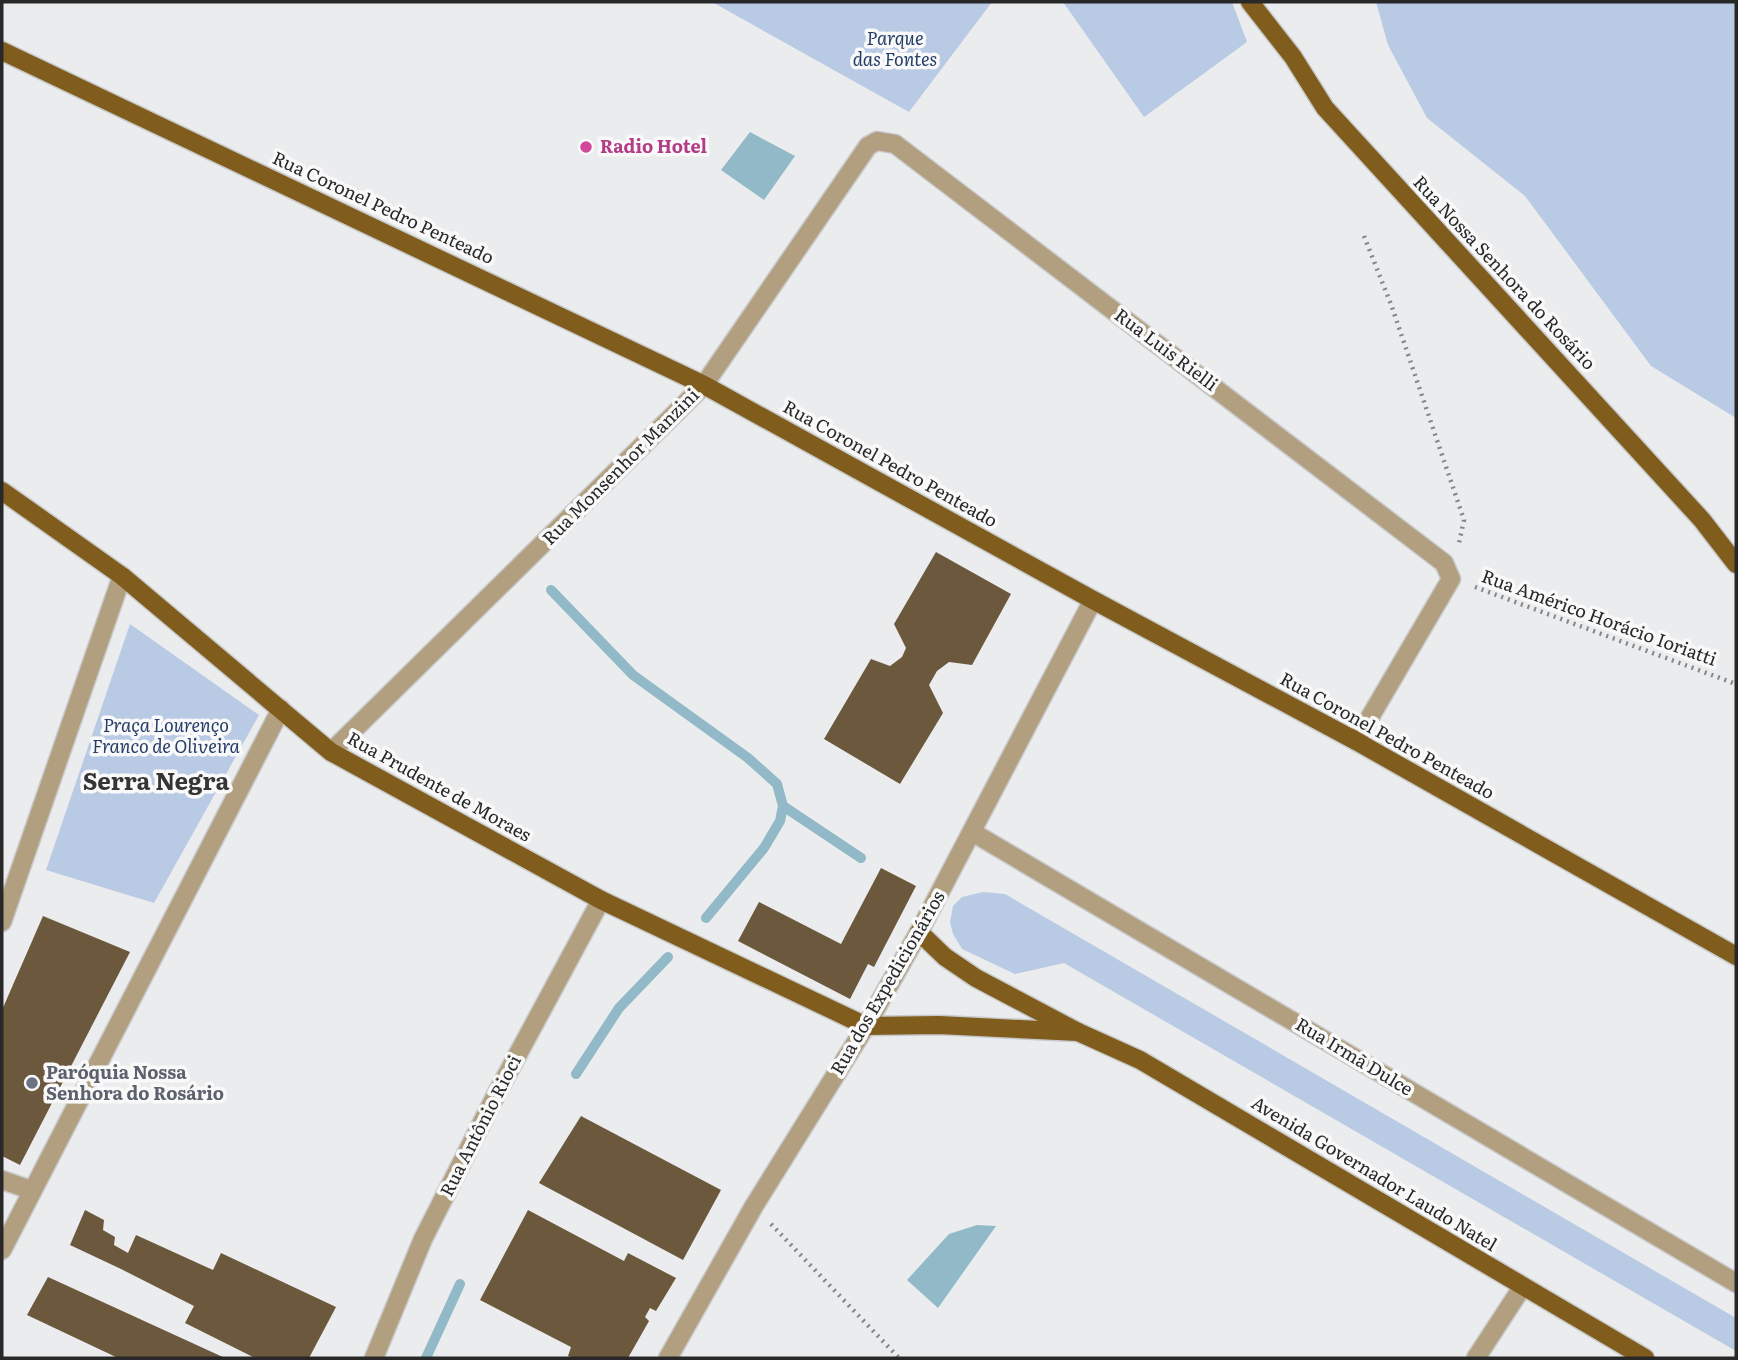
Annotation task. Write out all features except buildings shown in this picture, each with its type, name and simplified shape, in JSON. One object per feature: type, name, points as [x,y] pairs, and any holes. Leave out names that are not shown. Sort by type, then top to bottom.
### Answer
[{"type":"main road","name":"Rua Nossa Senhora do Rosário","points":[[1250,2],[1293,57],[1325,108],[1702,520],[1736,564]]},
{"type":"main road","name":"Rua Coronel Pedro Penteado","points":[[2,51],[704,385],[1093,600],[1356,741],[1736,956]]},
{"type":"main road","name":"Rua Prudente de Moraes","points":[[2,491],[122,576],[331,752],[601,900],[866,1026]]},
{"type":"main road","name":"Avenida Governador Laudo Natel","points":[[919,932],[945,957],[976,978],[1140,1060],[1646,1358]]},
{"type":"main road","name":"Avenida Governador Laudo Natel","points":[[866,1026],[939,1025],[1078,1031]]},
{"type":"street","name":"Rua Luis Rielli","points":[[868,146],[877,141],[895,144],[1439,557],[1449,568],[1451,579]]},
{"type":"street","name":"Rua Monsenhor Manzini","points":[[331,752],[704,385],[868,146]]},
{"type":"street","points":[[2,922],[122,576]]},
{"type":"street","points":[[1356,741],[1451,579]]},
{"type":"street","name":"Rua dos Expedicionários","points":[[668,1358],[754,1206],[866,1026],[919,932],[1093,600]]},
{"type":"street","points":[[2,1250],[281,709]]},
{"type":"street","name":"Rua Irmã Dulce","points":[[972,832],[1736,1283]]},
{"type":"street","name":"Rua Antônio Rioci","points":[[374,1358],[424,1239],[497,1093],[601,900]]},
{"type":"street","points":[[2,1180],[31,1191]]},
{"type":"street","points":[[1476,1358],[1523,1286]]},
{"type":"path","points":[[1364,236],[1464,520],[1451,579]]},
{"type":"path","name":"Rua Américo Horácio Ioriatti","points":[[1451,579],[1736,684]]},
{"type":"path","points":[[754,1206],[899,1358]]},
{"type":"green space","name":"Parque das Fontes","points":[[712,2],[992,2],[909,112]]},
{"type":"green space","points":[[1063,2],[1232,2],[1247,42],[1144,117]]},
{"type":"green space","points":[[1376,2],[1736,2],[1736,418],[1651,366],[1525,196],[1427,118],[1388,45]]},
{"type":"green space","name":"Praça Lourenço Franco de Oliveira","points":[[130,624],[259,715],[154,903],[46,870]]},
{"type":"green space","points":[[983,892],[1005,894],[1736,1318],[1736,1351],[1064,963],[1015,974],[962,949],[953,934],[950,922],[953,906],[962,897]]},
{"type":"shaded area","points":[[750,132],[795,156],[764,200],[721,170]]},
{"type":"shaded area","points":[[977,1225],[996,1226],[938,1308],[907,1280],[949,1234]]},
{"type":"waterway","points":[[551,590],[633,675],[748,758],[777,784],[783,806],[780,821],[764,848],[706,918]]},
{"type":"waterway","points":[[783,806],[861,858]]},
{"type":"waterway","points":[[576,1074],[619,1008],[668,957]]},
{"type":"waterway","points":[[426,1358],[460,1284]]},
{"type":"place","name":"Radio Hotel","points":[[586,147]]},
{"type":"place","name":"Paróquia Nossa Senhora do Rosário","points":[[32,1083]]},
{"type":"district","name":"Serra Negra","points":[[156,782]]}]
